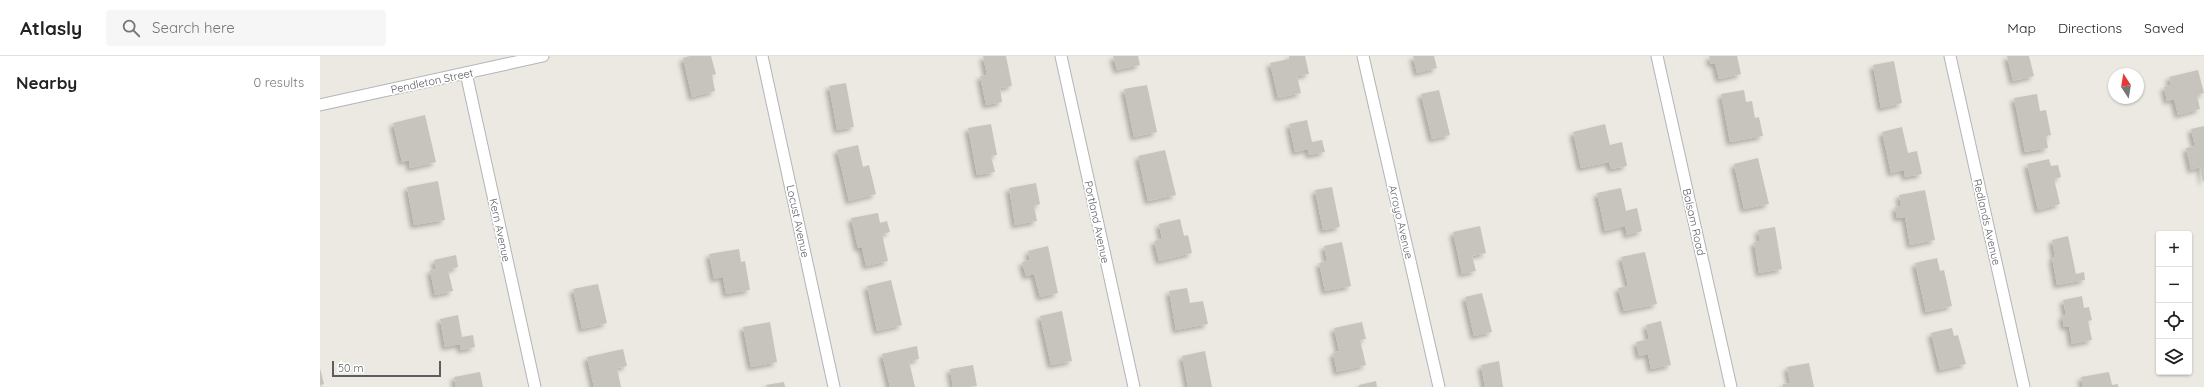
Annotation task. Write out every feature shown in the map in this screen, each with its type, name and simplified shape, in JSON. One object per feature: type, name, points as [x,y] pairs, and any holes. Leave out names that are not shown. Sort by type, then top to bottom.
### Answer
[{"type":"street","name":"Pendleton Street","points":[[320,105],[543,56]]},
{"type":"street","name":"Locust Avenue","points":[[762,56],[834,387]]},
{"type":"street","name":"Portland Avenue","points":[[1061,56],[1134,387]]},
{"type":"street","name":"Arroyo Avenue","points":[[1363,56],[1439,387]]},
{"type":"street","name":"Balsam Road","points":[[1657,56],[1731,387]]},
{"type":"street","name":"Redlands Avenue","points":[[1950,56],[2024,387]]},
{"type":"street","name":"Kern Avenue","points":[[466,73],[535,387]]},
{"type":"building","points":[[690,56],[711,56],[716,74],[712,75],[715,91],[692,97],[683,58]]},
{"type":"building","points":[[983,56],[1006,56],[1012,86],[1000,88],[1002,102],[986,105],[980,76],[987,75]]},
{"type":"building","points":[[1113,56],[1138,56],[1140,65],[1117,70]]},
{"type":"building","points":[[1289,56],[1305,56],[1309,74],[1297,76],[1301,93],[1278,98],[1270,63],[1289,59]]},
{"type":"building","points":[[1413,56],[1434,56],[1437,68],[1417,73]]},
{"type":"building","points":[[1709,56],[1737,56],[1741,74],[1719,79],[1715,63],[1711,64]]},
{"type":"building","points":[[2007,56],[2029,56],[2034,76],[2013,81]]},
{"type":"building","points":[[1894,61],[1902,103],[1881,108],[1873,65]]},
{"type":"building","points":[[2198,70],[2204,93],[2197,95],[2200,109],[2178,115],[2174,99],[2167,101],[2164,87],[2171,85],[2169,77]]},
{"type":"building","points":[[846,83],[854,127],[837,130],[829,86]]},
{"type":"building","points":[[1147,85],[1157,132],[1134,137],[1124,89]]},
{"type":"building","points":[[1439,90],[1450,135],[1432,139],[1421,94]]},
{"type":"building","points":[[1744,90],[1746,102],[1752,101],[1755,118],[1759,117],[1763,136],[1730,142],[1721,94]]},
{"type":"building","points":[[2037,94],[2040,111],[2046,110],[2051,135],[2046,136],[2048,148],[2025,152],[2014,98]]},
{"type":"building","points":[[425,115],[436,162],[410,168],[409,160],[402,162],[393,123]]},
{"type":"building","points":[[1307,120],[1312,142],[1322,140],[1325,152],[1309,155],[1308,149],[1295,152],[1289,124]]},
{"type":"building","points":[[991,124],[997,155],[991,156],[995,172],[977,175],[968,128]]},
{"type":"building","points":[[1605,124],[1610,145],[1622,142],[1627,166],[1611,169],[1609,162],[1581,168],[1573,132]]},
{"type":"building","points":[[2204,126],[2203,182],[2200,167],[2191,170],[2186,148],[2195,146],[2191,129]]},
{"type":"building","points":[[1902,127],[1908,153],[1917,151],[1922,174],[1905,177],[1904,170],[1891,173],[1882,132]]},
{"type":"building","points":[[858,145],[863,167],[869,165],[876,194],[849,201],[837,150]]},
{"type":"building","points":[[1165,150],[1176,195],[1148,201],[1138,156]]},
{"type":"building","points":[[1758,158],[1769,204],[1744,209],[1734,164]]},
{"type":"building","points":[[2049,159],[2051,166],[2058,165],[2061,177],[2054,179],[2060,204],[2038,210],[2027,164]]},
{"type":"building","points":[[438,181],[445,220],[414,225],[407,187]]},
{"type":"building","points":[[1036,183],[1040,204],[1034,206],[1037,221],[1015,225],[1009,188]]},
{"type":"building","points":[[1332,187],[1340,227],[1323,230],[1315,190]]},
{"type":"building","points":[[1621,188],[1626,211],[1637,208],[1642,231],[1627,235],[1625,226],[1605,231],[1597,193]]},
{"type":"building","points":[[1925,190],[1935,240],[1910,245],[1905,217],[1897,218],[1895,207],[1901,206],[1899,195]]},
{"type":"building","points":[[878,213],[880,223],[887,221],[890,232],[882,234],[888,261],[866,266],[862,248],[858,248],[851,218]]},
{"type":"building","points":[[1180,219],[1184,236],[1188,235],[1192,253],[1159,261],[1154,241],[1162,239],[1159,224]]},
{"type":"building","points":[[1480,226],[1486,253],[1472,256],[1476,271],[1462,274],[1453,232]]},
{"type":"building","points":[[1775,227],[1782,269],[1759,273],[1754,242],[1760,241],[1758,230]]},
{"type":"building","points":[[2068,236],[2076,274],[2084,272],[2085,280],[2057,285],[2052,257],[2055,257],[2052,240]]},
{"type":"building","points":[[1342,242],[1351,286],[1325,291],[1319,263],[1327,261],[1324,246]]},
{"type":"building","points":[[1048,246],[1058,293],[1040,297],[1034,274],[1026,276],[1022,262],[1030,260],[1028,251]]},
{"type":"building","points":[[739,249],[741,262],[745,261],[750,290],[726,294],[723,277],[714,279],[709,254]]},
{"type":"building","points":[[1645,252],[1657,304],[1624,311],[1618,288],[1628,286],[1621,257]]},
{"type":"building","points":[[456,255],[458,267],[448,270],[453,291],[435,295],[430,270],[436,269],[434,260]]},
{"type":"building","points":[[1937,258],[1940,271],[1944,270],[1952,306],[1926,312],[1915,263]]},
{"type":"building","points":[[891,280],[902,325],[877,331],[867,286]]},
{"type":"building","points":[[598,284],[607,323],[582,329],[573,289]]},
{"type":"building","points":[[1187,288],[1190,303],[1203,301],[1208,324],[1176,330],[1169,291]]},
{"type":"building","points":[[1482,293],[1492,332],[1474,336],[1465,297]]},
{"type":"building","points":[[2082,296],[2084,308],[2089,307],[2092,320],[2088,321],[2092,340],[2072,344],[2069,326],[2064,327],[2062,316],[2066,315],[2063,300]]},
{"type":"building","points":[[1062,311],[1072,361],[1051,365],[1040,316]]},
{"type":"building","points":[[458,315],[462,337],[473,335],[475,347],[461,350],[460,344],[445,347],[440,319]]},
{"type":"building","points":[[1661,321],[1671,365],[1651,369],[1648,354],[1639,356],[1636,342],[1649,339],[1646,325]]},
{"type":"building","points":[[770,322],[777,362],[751,367],[743,327]]},
{"type":"building","points":[[1362,322],[1366,339],[1360,340],[1366,365],[1337,372],[1333,353],[1339,351],[1334,328]]},
{"type":"building","points":[[1952,328],[1954,336],[1958,335],[1966,364],[1940,370],[1931,333]]},
{"type":"building","points":[[917,346],[919,359],[909,361],[915,387],[890,387],[882,354]]},
{"type":"building","points":[[623,349],[627,366],[617,368],[621,387],[594,387],[587,357]]},
{"type":"building","points":[[1205,351],[1212,387],[1188,387],[1182,356]]},
{"type":"building","points":[[1499,361],[1503,387],[1485,387],[1481,365]]},
{"type":"building","points":[[1809,363],[1814,387],[1783,387],[1783,384],[1790,383],[1787,367]]},
{"type":"building","points":[[973,365],[977,386],[953,387],[950,369]]},
{"type":"building","points":[[320,368],[324,384],[320,385]]},
{"type":"building","points":[[480,372],[483,387],[456,387],[454,377]]},
{"type":"building","points":[[2109,372],[2112,385],[2118,384],[2118,387],[2083,387],[2081,377]]},
{"type":"building","points":[[1376,381],[1377,387],[1359,387],[1359,385]]},
{"type":"building","points":[[784,382],[785,387],[767,387],[766,385]]}]
